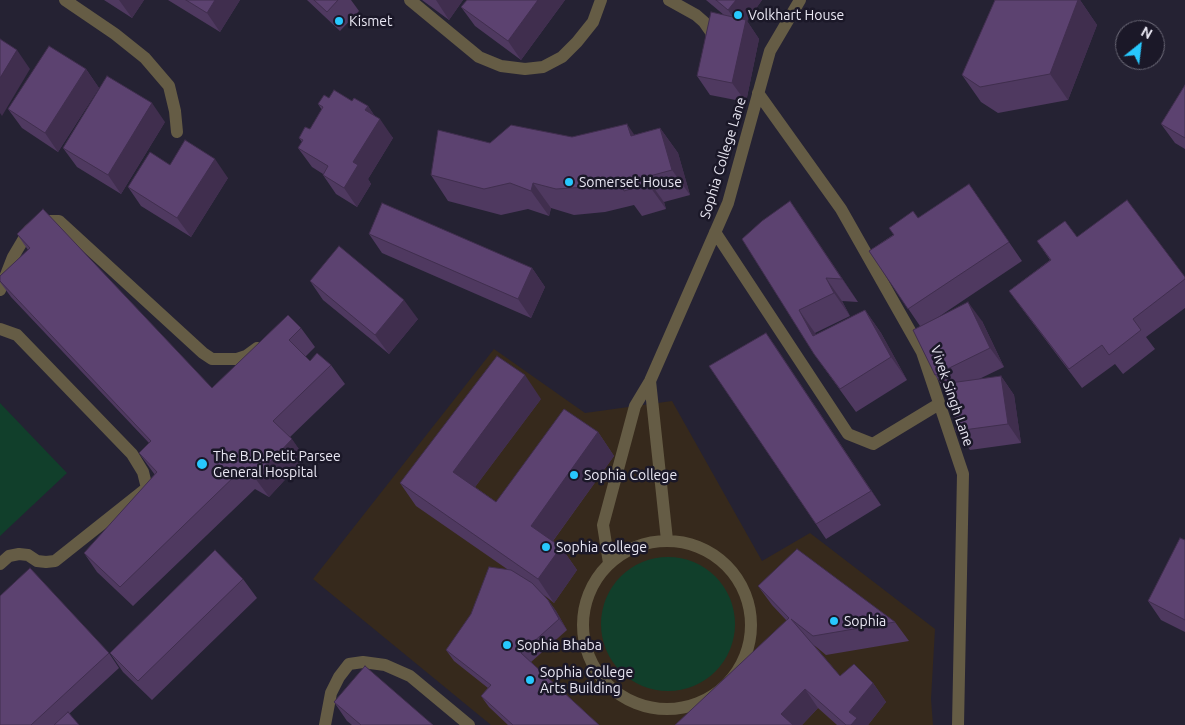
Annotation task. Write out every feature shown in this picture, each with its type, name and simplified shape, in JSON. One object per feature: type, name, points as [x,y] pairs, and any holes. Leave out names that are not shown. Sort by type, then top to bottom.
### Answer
[{"type":"street","points":[[65,0],[145,58],[169,86],[176,111],[177,132]]},
{"type":"street","points":[[410,0],[479,57],[500,66],[525,69],[543,67],[562,57],[593,22],[601,0]]},
{"type":"street","points":[[669,0],[696,15],[704,22],[711,32],[714,42],[712,51]]},
{"type":"street","name":"Sophia College Lane","points":[[609,563],[603,525],[635,406],[650,381],[728,203],[770,51],[800,0]]},
{"type":"street","name":"Vivek Singh Lane","points":[[758,93],[841,209],[922,352],[963,474],[958,725]]},
{"type":"street","points":[[0,290],[13,257],[29,230],[43,221],[59,221],[202,353],[212,359],[237,359],[246,356],[268,339]]},
{"type":"street","points":[[715,232],[848,434],[873,444],[939,404]]},
{"type":"street","points":[[0,330],[18,335],[132,454],[143,472],[147,488],[55,561],[37,561],[28,555],[19,554],[9,556],[0,564]]},
{"type":"street","points":[[650,381],[667,540]]},
{"type":"street","points":[[667,540],[689,543],[715,555],[735,574],[748,599],[752,627],[748,654],[734,679],[712,697],[686,708],[659,709],[632,702],[608,686],[592,663],[583,636],[583,616],[587,596],[597,578],[609,563],[625,552],[642,544],[667,540]]},
{"type":"street","points":[[325,725],[330,693],[339,677],[349,664],[363,662],[385,665],[410,676],[470,725]]},
{"type":"shaded area","name":"Sophia college","points":[[494,349],[585,413],[672,401],[762,561],[810,533],[935,629],[931,699],[933,725],[491,725],[313,579]]},
{"type":"green space","points":[[0,403],[67,473],[0,536]]},
{"type":"green space","points":[[668,557],[694,562],[705,568],[715,577],[724,587],[730,598],[735,624],[730,650],[724,661],[715,671],[705,680],[694,686],[668,691],[642,686],[631,680],[621,671],[612,661],[606,650],[601,624],[606,598],[612,587],[621,577],[631,568],[642,562]]},
{"type":"building","points":[[186,0],[215,0],[207,13]]},
{"type":"building","points":[[314,0],[338,0],[327,12]]},
{"type":"building","points":[[467,0],[538,0],[508,41],[461,7]]},
{"type":"building","points":[[716,0],[736,0],[728,10]]},
{"type":"building","points":[[995,0],[1078,0],[1050,74],[980,87],[962,75]]},
{"type":"building","points":[[711,12],[746,20],[732,83],[697,76]]},
{"type":"building","points":[[0,39],[17,50],[0,78]]},
{"type":"building","points":[[49,46],[86,69],[45,133],[8,109]]},
{"type":"building","points":[[107,76],[152,103],[108,175],[63,148]]},
{"type":"building","points":[[1185,85],[1185,138],[1161,124]]},
{"type":"building","points":[[334,90],[352,101],[354,98],[368,106],[365,110],[380,119],[353,162],[358,165],[344,188],[323,175],[328,166],[298,148],[303,140],[299,138],[305,127],[310,129],[323,107],[318,104],[324,95],[329,98]]},
{"type":"building","points":[[627,124],[631,136],[660,128],[672,170],[646,177],[648,184],[624,191],[620,179],[587,187],[556,189],[533,183],[531,191],[510,183],[484,189],[431,175],[438,130],[490,143],[511,125],[572,137]]},
{"type":"building","points":[[185,140],[215,159],[177,218],[128,187],[150,152],[170,165]]},
{"type":"building","points":[[969,184],[1009,242],[908,309],[869,251],[894,235],[889,228],[913,211],[918,218]]},
{"type":"building","points":[[1127,200],[1185,279],[1133,319],[1141,330],[1109,355],[1102,345],[1069,369],[1009,291],[1051,260],[1037,241],[1065,221],[1077,237]]},
{"type":"building","points":[[790,201],[842,279],[826,278],[834,293],[799,310],[813,336],[865,310],[891,357],[840,389],[814,354],[742,239],[762,221]]},
{"type":"building","points":[[382,203],[532,268],[518,299],[369,234]]},
{"type":"building","points":[[43,209],[212,388],[288,315],[301,328],[289,340],[310,361],[317,353],[331,365],[273,421],[292,439],[255,478],[241,470],[120,587],[84,553],[157,472],[139,453],[151,441],[0,281],[0,276],[30,248],[17,234]]},
{"type":"building","points":[[339,246],[404,300],[375,335],[310,281]]},
{"type":"building","points":[[968,302],[990,348],[935,375],[913,330]]},
{"type":"building","points":[[766,333],[871,491],[816,524],[709,366]]},
{"type":"building","points":[[497,356],[525,375],[453,472],[496,502],[564,409],[598,432],[531,526],[561,547],[538,579],[400,483]]},
{"type":"building","points":[[1001,376],[1008,424],[956,431],[950,383]]},
{"type":"building","points":[[1180,538],[1185,540],[1185,620],[1148,601]]},
{"type":"building","points":[[797,549],[895,622],[813,636],[791,619],[840,676],[854,664],[873,683],[849,712],[857,718],[851,725],[846,725],[805,689],[781,714],[793,725],[675,725],[789,618],[758,586]]},
{"type":"building","points":[[215,550],[243,579],[138,681],[110,653]]},
{"type":"building","points":[[489,567],[511,570],[532,583],[548,600],[559,619],[521,653],[599,725],[513,725],[481,696],[491,685],[446,650],[471,614]]},
{"type":"building","points":[[30,568],[109,653],[31,725],[0,725],[0,596]]},
{"type":"building","points":[[365,666],[433,725],[361,725],[334,702]]},
{"type":"building","points":[[68,712],[79,725],[54,725]]},
{"type":"place","name":"Volkhart House","points":[[738,15]]},
{"type":"place","name":"Kismet","points":[[339,21]]},
{"type":"place","name":"Somerset House","points":[[569,182]]},
{"type":"place","name":"The B.D.Petit Parsee General Hospital","points":[[202,464]]},
{"type":"place","name":"Sophia College","points":[[574,475]]},
{"type":"place","name":"Sophia college","points":[[546,547]]},
{"type":"place","name":"Sophia","points":[[834,621]]},
{"type":"place","name":"Sophia Bhaba","points":[[507,645]]},
{"type":"place","name":"Sophia College Arts Building","points":[[530,680]]}]
